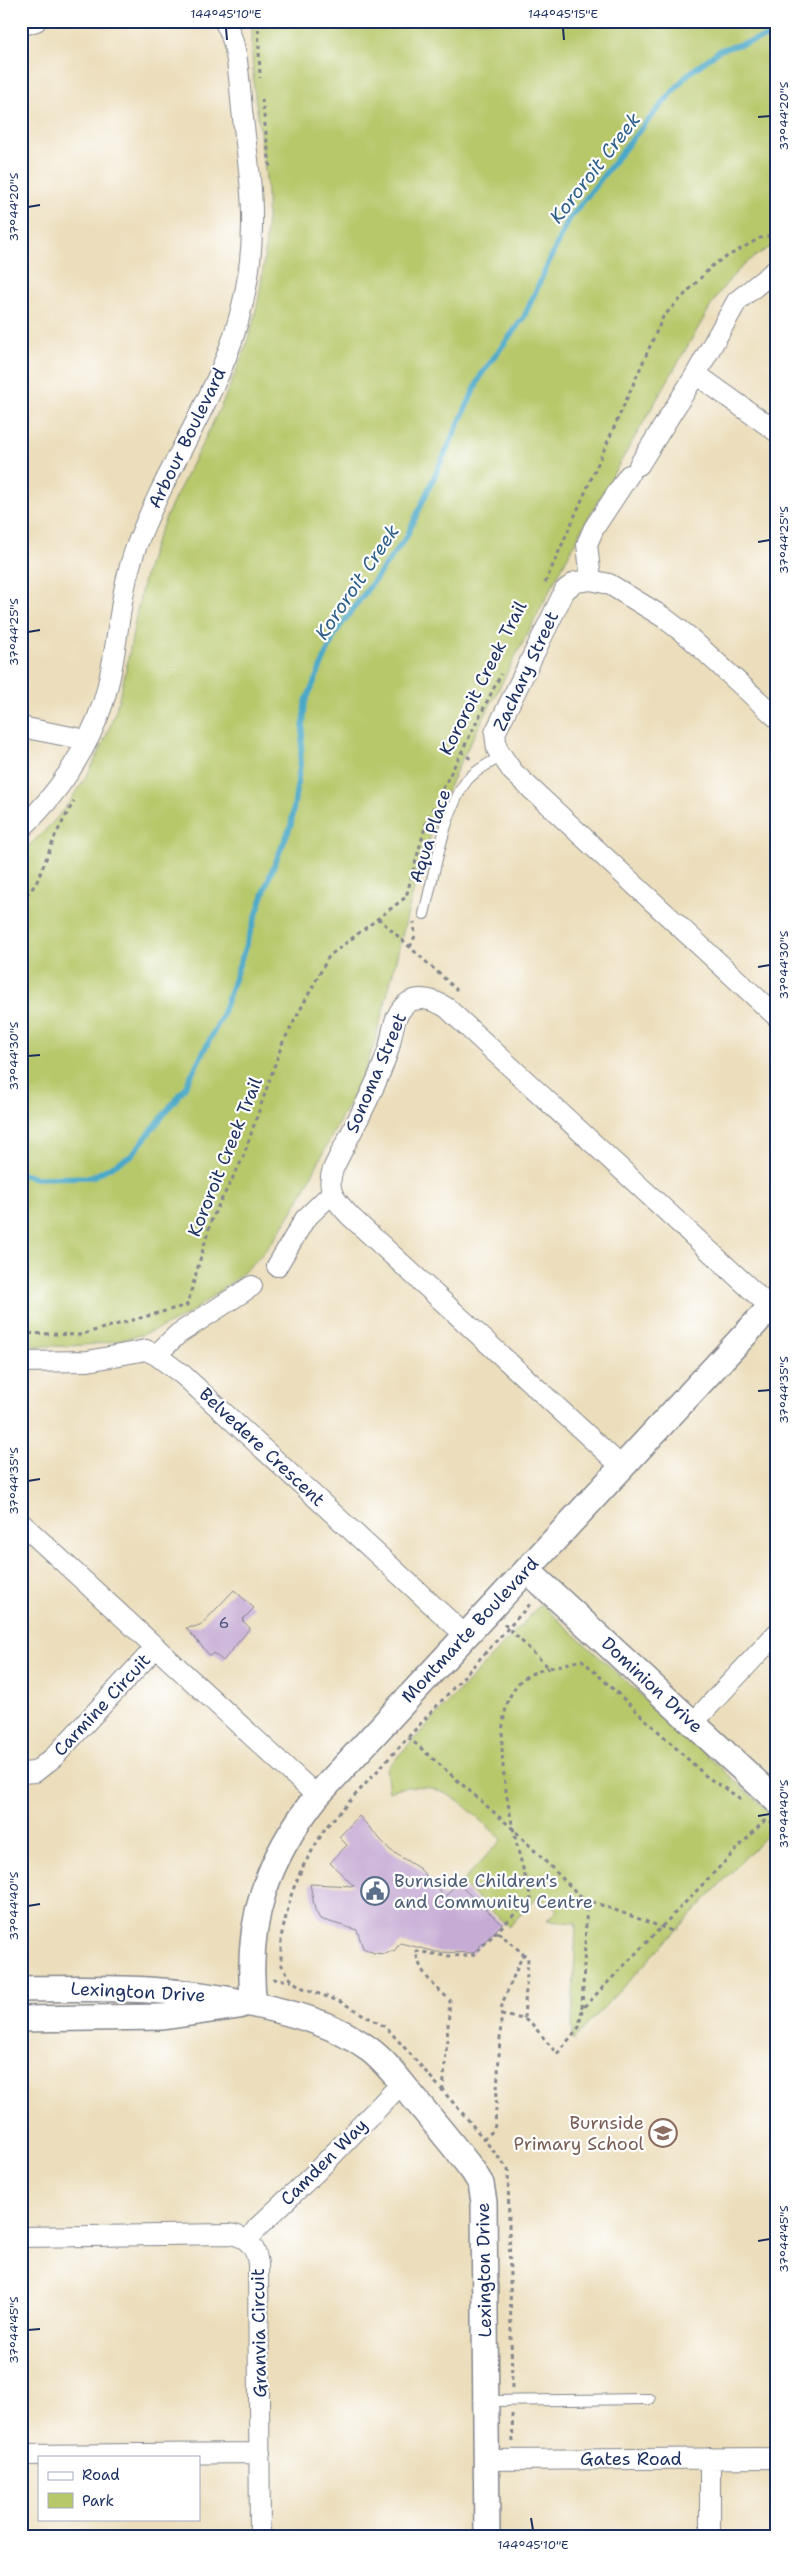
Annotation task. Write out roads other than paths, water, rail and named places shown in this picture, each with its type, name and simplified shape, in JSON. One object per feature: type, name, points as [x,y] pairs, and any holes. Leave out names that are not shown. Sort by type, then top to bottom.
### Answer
[{"type":"street","points":[[21,26],[36,21]]},
{"type":"street","name":"Arbour Boulevard","points":[[21,829],[56,792],[87,740],[103,702],[123,591],[135,551],[149,517],[220,371],[243,298],[252,228],[251,192],[234,47],[224,21]]},
{"type":"street","points":[[777,269],[737,301],[696,374],[594,528],[588,544],[591,580],[609,584],[676,627],[777,718]]},
{"type":"street","points":[[696,374],[777,432]]},
{"type":"street","name":"Zachary Street","points":[[591,580],[576,582],[565,590],[497,727],[495,741],[501,757],[513,772],[777,1017]]},
{"type":"street","points":[[21,727],[87,740]]},
{"type":"street","name":"Sonoma Street","points":[[331,1194],[330,1184],[333,1169],[384,1062],[400,1011],[411,1000],[428,999],[447,1008],[773,1304]]},
{"type":"street","points":[[277,1266],[305,1219],[331,1194],[350,1216],[622,1467]]},
{"type":"street","points":[[156,1355],[178,1334],[252,1286]]},
{"type":"street","name":"Montmarte Boulevard","points":[[254,2005],[253,1954],[259,1909],[266,1883],[287,1836],[317,1796],[773,1304]]},
{"type":"street","name":"Belvedere Crescent","points":[[21,1362],[88,1361],[146,1350],[156,1355],[184,1375],[466,1636]]},
{"type":"street","points":[[21,1522],[317,1796]]},
{"type":"street","name":"Dominion Drive","points":[[527,1570],[692,1724],[768,1811]]},
{"type":"street","points":[[692,1724],[777,1633]]},
{"type":"street","name":"Carmine Circuit","points":[[21,1773],[35,1772],[54,1757],[156,1647]]},
{"type":"street","name":"Lexington Drive","points":[[21,1989],[124,1988],[181,1991],[227,1997],[297,2014],[336,2030],[371,2051],[402,2083],[461,2154],[481,2184],[484,2202],[487,2537]]},
{"type":"street","name":"Lexington Drive","points":[[21,2019],[163,2017],[254,2005]]},
{"type":"street","name":"Camden Way","points":[[248,2241],[257,2228],[315,2173],[402,2083]]},
{"type":"street","points":[[21,2237],[230,2234],[240,2236],[248,2241]]},
{"type":"street","name":"Granvia Circuit","points":[[248,2241],[254,2247],[258,2264],[260,2537]]},
{"type":"street","points":[[21,2455],[260,2453]]},
{"type":"street","points":[[710,2458],[710,2537]]},
{"type":"street","name":"Gates Road","points":[[486,2460],[777,2458]]},
{"type":"lane","name":"Aqua Place","points":[[424,914],[451,816],[464,784],[481,768],[501,757]]},
{"type":"lane","points":[[486,2401],[650,2399]]},
{"type":"waterway","name":"Kororoit Creek","points":[[21,1174],[36,1178],[92,1177],[131,1156],[184,1089],[221,1018],[270,875],[291,825],[300,766],[305,703],[336,632],[407,536],[481,375],[524,317],[567,222],[633,138],[687,75],[720,50],[770,36],[777,37]]},
{"type":"place","name":"Burnside Children's and Community Centre","points":[[375,1891]]},
{"type":"place","name":"Burnside Primary School","points":[[663,2133]]}]
